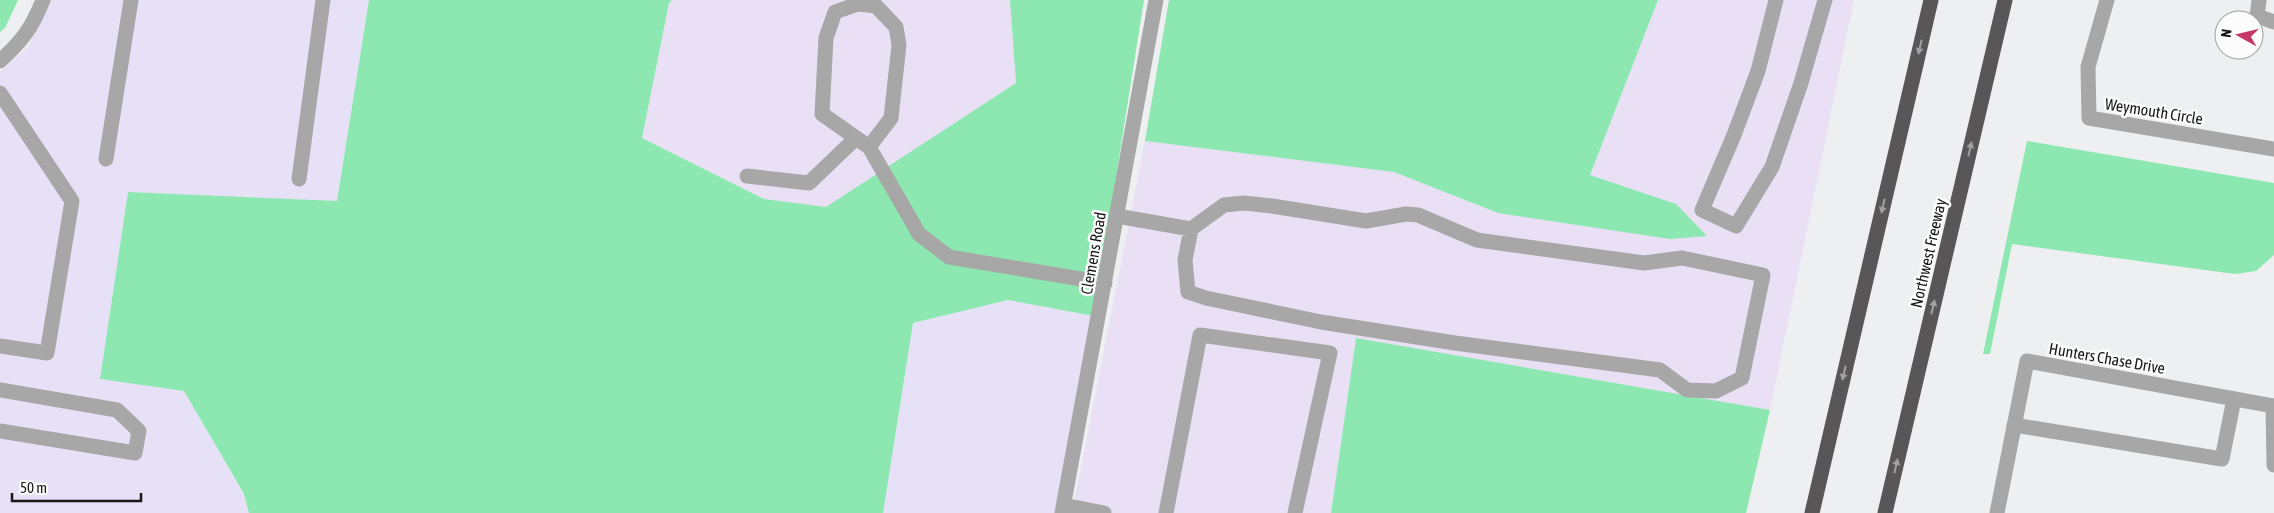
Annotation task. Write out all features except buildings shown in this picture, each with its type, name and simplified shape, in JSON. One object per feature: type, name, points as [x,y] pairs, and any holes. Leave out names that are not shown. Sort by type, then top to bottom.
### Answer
[{"type":"highway","points":[[1812,513],[1931,0]]},
{"type":"highway","name":"Northwest Freeway","points":[[1885,513],[2004,0]]},
{"type":"street","points":[[0,61],[20,43],[34,22],[43,0]]},
{"type":"street","points":[[106,159],[131,0]]},
{"type":"street","points":[[299,179],[323,0]]},
{"type":"street","name":"Clemens Road","points":[[1063,509],[1156,0]]},
{"type":"street","points":[[1776,0],[1758,71],[1734,135],[1702,210],[1736,226],[1772,167],[1801,83],[1825,0]]},
{"type":"street","name":"Weymouth Circle","points":[[2108,0],[2088,67],[2088,118],[2274,149]]},
{"type":"street","points":[[2259,0],[2257,16],[2274,22]]},
{"type":"street","points":[[869,147],[891,118],[899,45],[896,27],[876,6],[858,4],[835,12],[826,38],[822,114],[869,147],[919,234],[948,257],[1105,283]]},
{"type":"street","points":[[0,93],[72,200],[47,353],[0,346]]},
{"type":"street","points":[[747,176],[809,183],[856,138]]},
{"type":"street","points":[[1118,216],[1191,229],[1224,205],[1244,203],[1366,221],[1406,214],[1418,216],[1477,240],[1644,263],[1682,258],[1763,275],[1742,378],[1716,391],[1687,390],[1660,370],[1445,342],[1321,322],[1206,298],[1188,292],[1185,260],[1191,229]]},
{"type":"street","points":[[1166,513],[1200,335],[1330,353],[1295,513]]},
{"type":"street","name":"Hunters Chase Drive","points":[[1997,513],[2028,361],[2273,406]]},
{"type":"street","points":[[0,390],[117,410],[139,431],[135,453],[0,431]]},
{"type":"street","points":[[2014,425],[2222,459],[2234,399]]},
{"type":"street","points":[[2273,406],[2274,465]]},
{"type":"street","points":[[1063,509],[1104,513]]},
{"type":"shaded area","points":[[48,0],[369,0],[337,202],[128,192],[100,379],[184,391],[244,495],[249,513],[0,513],[0,72],[29,46]]},
{"type":"shaded area","points":[[672,0],[1010,0],[1016,83],[826,208],[764,199],[642,138],[669,3]]},
{"type":"shaded area","points":[[1658,0],[1854,0],[1770,410],[1356,338],[1331,513],[1072,513],[1145,141],[1394,172],[1498,213],[1571,223]]},
{"type":"shaded area","points":[[1008,300],[1094,316],[1056,513],[883,513],[913,323]]},
{"type":"green space","points":[[0,0],[18,0],[5,28],[0,32]]},
{"type":"green space","points":[[369,0],[672,0],[669,3],[642,138],[764,199],[826,207],[1016,83],[1010,0],[1144,0],[1094,316],[1008,300],[913,323],[883,513],[249,513],[244,494],[184,391],[100,379],[128,192],[337,201]]},
{"type":"green space","points":[[1169,0],[1658,0],[1590,175],[1676,204],[1707,236],[1670,239],[1498,213],[1394,172],[1145,141]]},
{"type":"green space","points":[[2027,141],[2274,183],[2274,255],[2256,271],[2235,274],[2012,244],[1990,354],[1983,354]]},
{"type":"green space","points":[[1356,338],[1770,410],[1746,513],[1331,513]]}]
